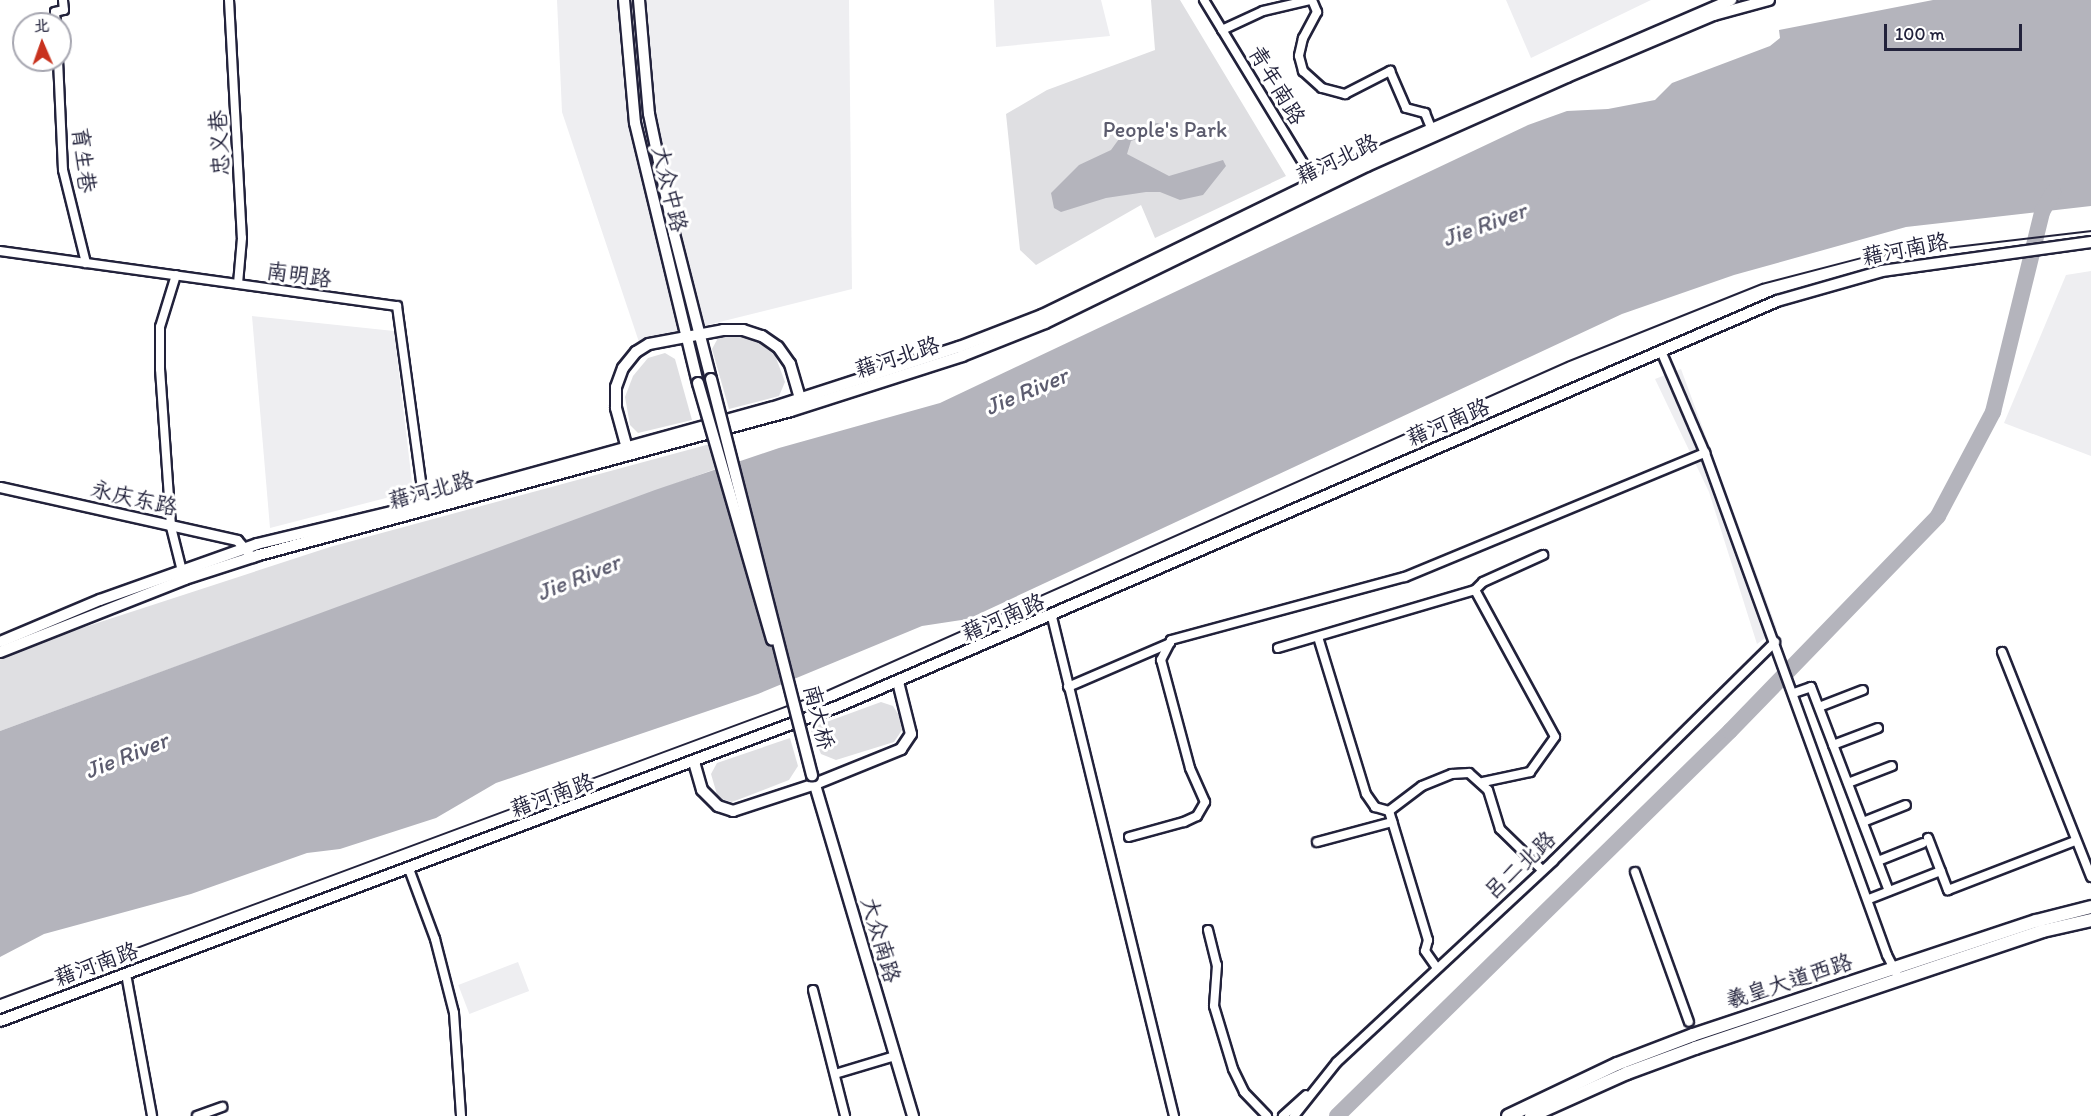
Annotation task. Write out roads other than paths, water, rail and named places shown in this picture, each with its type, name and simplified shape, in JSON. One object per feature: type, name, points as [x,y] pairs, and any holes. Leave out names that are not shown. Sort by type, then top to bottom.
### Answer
[{"type":"main road","name":"大众中路","points":[[624,0],[635,123],[685,337],[698,383]]},
{"type":"main road","name":"大众中路","points":[[639,0],[649,114],[711,379]]},
{"type":"main road","name":"藉河北路","points":[[250,552],[801,404],[959,347],[1042,315],[1317,185],[1431,128],[1731,0]]},
{"type":"main road","name":"藉河北路","points":[[1317,185],[1714,15],[1769,0]]},
{"type":"main road","name":"藉河南路","points":[[0,1021],[694,762],[898,682],[1661,351],[1798,295],[1882,271],[2017,250],[2091,242]]},
{"type":"main road","points":[[628,452],[616,408],[616,387],[623,368],[636,352],[649,344],[699,334],[743,330],[762,336],[778,347],[790,364],[801,404]]},
{"type":"main road","name":"南大桥","points":[[711,379],[814,780]]},
{"type":"main road","name":"南大桥","points":[[698,383],[814,780]]},
{"type":"main road","name":"藉河北路","points":[[0,642],[250,552],[424,504],[628,452]]},
{"type":"main road","name":"藉河北路","points":[[0,652],[183,575]]},
{"type":"main road","points":[[694,762],[702,790],[718,806],[733,811],[901,750],[911,734],[898,682]]},
{"type":"main road","name":"大众南路","points":[[814,780],[913,1116]]},
{"type":"main road","name":"羲皇大道西路","points":[[1531,1116],[1627,1073],[2036,921],[2091,907]]},
{"type":"main road","name":"羲皇大道西路","points":[[1508,1116],[1617,1064],[1693,1035],[2043,931],[2091,920]]},
{"type":"street","points":[[55,12],[64,10],[63,0]]},
{"type":"street","name":"忠义巷","points":[[230,0],[243,237],[238,284]]},
{"type":"street","name":"青年南路","points":[[1204,0],[1317,185]]},
{"type":"street","points":[[1222,30],[1263,11],[1311,0],[1317,12],[1302,38],[1299,56],[1303,71],[1322,88],[1345,94],[1390,71],[1406,108],[1425,113],[1431,128]]},
{"type":"street","name":"育生巷","points":[[59,72],[63,170],[86,263]]},
{"type":"street","name":"南明路","points":[[0,251],[397,306],[424,504]]},
{"type":"street","points":[[176,275],[160,327],[171,527],[183,575]]},
{"type":"street","points":[[1661,351],[1705,453],[1897,974]]},
{"type":"street","points":[[1068,687],[1170,643],[1405,577],[1705,453]]},
{"type":"street","name":"永庆东路","points":[[0,487],[237,540],[250,552]]},
{"type":"street","points":[[1278,648],[1475,591],[1483,582],[1543,555]]},
{"type":"street","points":[[1475,591],[1555,737],[1530,772],[1483,782]]},
{"type":"street","points":[[1052,617],[1174,1116]]},
{"type":"street","points":[[1318,637],[1366,794],[1376,807],[1389,811]]},
{"type":"street","points":[[1130,837],[1184,822],[1197,816],[1205,802],[1190,768],[1161,660],[1170,643]]},
{"type":"street","name":"吕二北路","points":[[1294,1116],[1310,1092],[1436,967],[1542,870],[1776,646]]},
{"type":"street","points":[[2002,652],[2091,877]]},
{"type":"street","points":[[1794,693],[1811,687],[1889,891]]},
{"type":"street","points":[[1819,707],[1863,690]]},
{"type":"street","points":[[1833,745],[1878,728]]},
{"type":"street","points":[[1848,783],[1892,766]]},
{"type":"street","points":[[1389,811],[1422,786],[1452,774],[1469,773],[1483,782],[1500,829],[1542,870]]},
{"type":"street","points":[[1863,822],[1906,805]]},
{"type":"street","points":[[1389,811],[1428,940],[1425,951],[1436,967]]},
{"type":"street","points":[[1317,842],[1392,822]]},
{"type":"street","points":[[1878,861],[1925,841],[1948,890],[2075,841]]},
{"type":"street","points":[[409,868],[435,939],[454,1013],[461,1116]]},
{"type":"street","points":[[1869,898],[1941,871]]},
{"type":"street","points":[[1635,872],[1689,1022]]},
{"type":"street","points":[[1208,930],[1217,965],[1214,1006],[1233,1068],[1244,1092],[1268,1116]]},
{"type":"street","points":[[126,974],[152,1116]]},
{"type":"street","points":[[813,990],[845,1116]]},
{"type":"street","points":[[834,1074],[895,1056]]},
{"type":"street","points":[[1282,1116],[1310,1092]]},
{"type":"street","points":[[197,1116],[222,1107]]},
{"type":"water","name":"Jie River","points":[[1933,0],[2091,0],[2091,206],[1906,227],[1734,275],[1622,314],[968,619],[922,626],[758,694],[496,783],[436,818],[340,849],[307,853],[191,894],[44,934],[0,957],[0,731],[655,490],[779,448],[940,403],[1528,125],[1567,111],[1608,109],[1655,100],[1672,83],[1770,46],[1780,38],[1779,30]]},
{"type":"water","points":[[1157,123],[1163,125],[1159,131],[1131,141],[1127,154],[1169,176],[1223,160],[1226,166],[1203,195],[1180,200],[1160,192],[1146,192],[1106,198],[1061,212],[1054,208],[1051,193],[1079,165],[1111,150],[1124,132]]},
{"type":"waterway","points":[[1337,1116],[1730,731],[1938,516],[1993,412],[2042,212],[2053,192]]},
{"type":"tram line","points":[[0,999],[820,694],[1567,362],[1762,284],[1862,258],[2091,231]]},
{"type":"park label","name":"People's Park","points":[[1165,130]]}]
